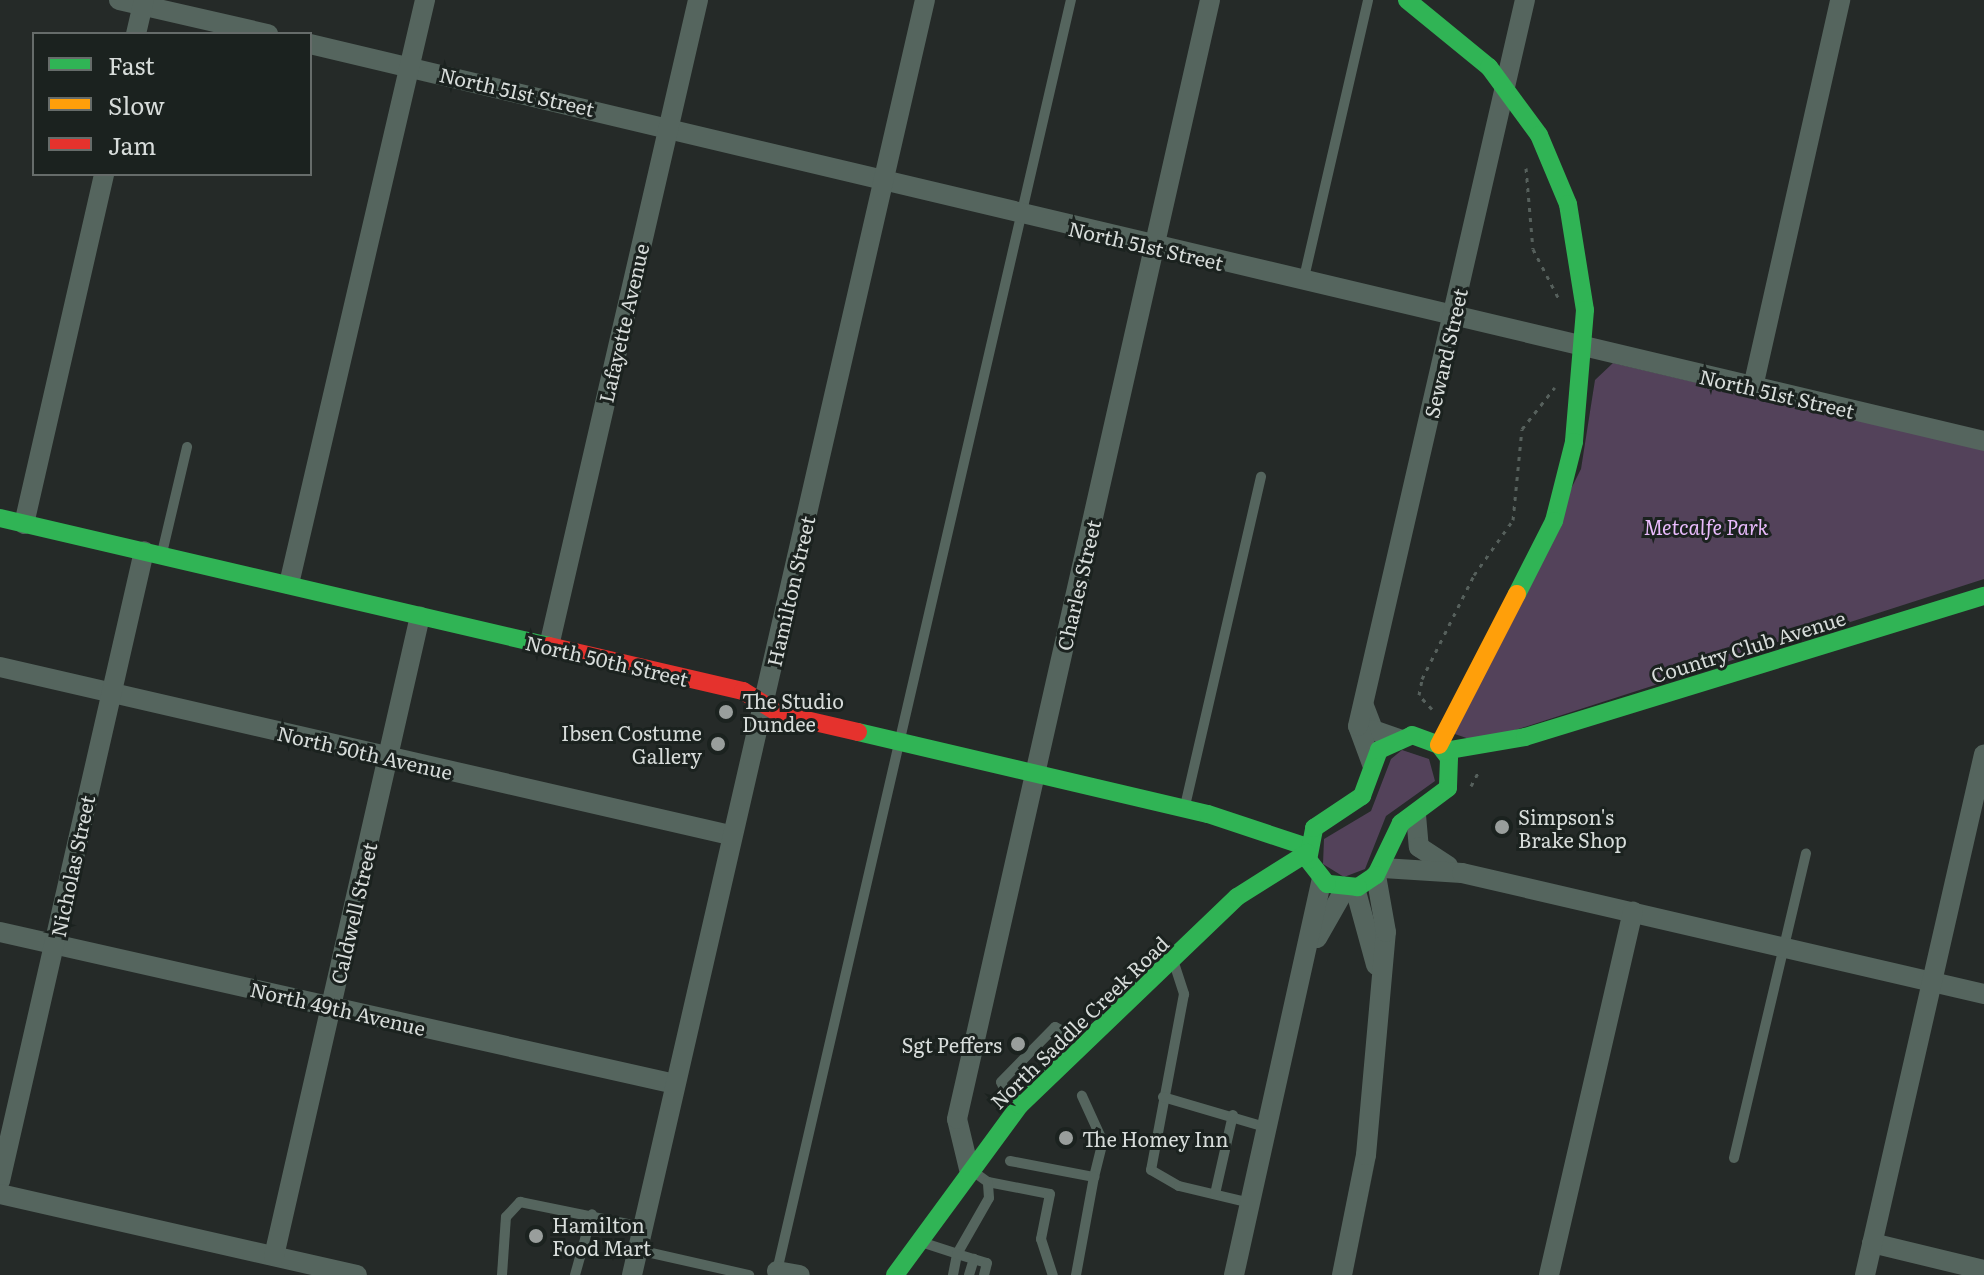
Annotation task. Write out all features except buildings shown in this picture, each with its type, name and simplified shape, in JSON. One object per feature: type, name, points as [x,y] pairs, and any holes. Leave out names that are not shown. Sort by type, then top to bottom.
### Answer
[{"type":"street","points":[[119,0],[260,32]]},
{"type":"street","points":[[289,584],[425,0]]},
{"type":"street","name":"Lafayette Avenue","points":[[549,646],[698,0]]},
{"type":"street","name":"Hamilton Street","points":[[632,1275],[730,835],[925,0]]},
{"type":"street","name":"Charles Street","points":[[969,1169],[957,1119],[1210,0]]},
{"type":"street","points":[[1234,1275],[1308,960],[1319,879],[1307,850],[1323,818],[1362,796],[1372,764],[1436,715],[1480,656],[1554,521],[1574,442],[1585,347],[1582,272],[1568,204],[1539,135],[1506,85],[1407,0]]},
{"type":"street","name":"Seward Street","points":[[1372,764],[1358,736],[1364,706],[1525,0]]},
{"type":"street","points":[[1753,387],[1840,0]]},
{"type":"street","points":[[136,32],[143,3]]},
{"type":"street","name":"North 51st Street","points":[[312,44],[885,179],[1021,216],[1984,441]]},
{"type":"street","points":[[24,524],[104,176]]},
{"type":"street","name":"North 50th Street","points":[[0,518],[743,691],[762,703],[903,743],[1208,814],[1307,850]]},
{"type":"street","name":"Nicholas Street","points":[[0,1181],[109,693],[153,553]]},
{"type":"street","name":"Country Club Avenue","points":[[1441,748],[1476,756],[1525,737],[1984,596]]},
{"type":"street","name":"Caldwell Street","points":[[274,1256],[420,616]]},
{"type":"street","name":"North 50th Avenue","points":[[0,667],[730,835]]},
{"type":"street","points":[[1364,706],[1373,730],[1441,748]]},
{"type":"street","points":[[1436,715],[1441,748],[1456,789]]},
{"type":"street","points":[[1865,1275],[1984,754]]},
{"type":"street","name":"Country Club Avenue","points":[[1380,872],[1394,834],[1416,815],[1456,789],[1476,756]]},
{"type":"street","name":"North 50th Street","points":[[1208,814],[1323,818]]},
{"type":"street","points":[[1416,815],[1419,847],[1462,873]]},
{"type":"street","name":"North Saddle Creek Road","points":[[895,1275],[969,1169],[1014,1112],[1214,921],[1261,879],[1307,850]]},
{"type":"street","points":[[1308,960],[1350,888],[1380,872],[1462,873],[1984,994]]},
{"type":"street","points":[[1342,1275],[1366,1155],[1377,973],[1386,932],[1380,872]]},
{"type":"street","points":[[1319,879],[1350,888]]},
{"type":"street","name":"North Saddle Creek Road","points":[[1214,921],[1319,879]]},
{"type":"street","points":[[1350,888],[1377,973]]},
{"type":"street","points":[[1549,1275],[1633,912]]},
{"type":"street","name":"North 49th Avenue","points":[[0,932],[675,1084]]},
{"type":"street","points":[[0,1194],[357,1275]]},
{"type":"street","points":[[1872,1243],[1984,1270]]},
{"type":"street","points":[[777,1271],[800,1275]]},
{"type":"lane","points":[[777,1271],[903,743],[1071,0]]},
{"type":"lane","points":[[1303,282],[1368,0]]},
{"type":"lane","points":[[153,553],[187,447]]},
{"type":"lane","points":[[1185,809],[1261,477]]},
{"type":"lane","points":[[1734,1158],[1806,853]]},
{"type":"lane","points":[[1173,961],[1184,994],[1151,1170],[1215,1194],[1251,1203]]},
{"type":"lane","points":[[1014,1112],[1001,1082],[1055,1027],[1087,1043]]},
{"type":"lane","points":[[1076,1275],[1103,1142],[1082,1096]]},
{"type":"lane","points":[[1163,1097],[1233,1115],[1268,1128]]},
{"type":"lane","points":[[1215,1194],[1233,1115]]},
{"type":"lane","points":[[1010,1161],[1094,1177]]},
{"type":"lane","points":[[969,1169],[988,1182],[1050,1194],[1041,1239],[1053,1275]]},
{"type":"lane","points":[[953,1275],[957,1254],[989,1198],[988,1182]]},
{"type":"lane","points":[[502,1275],[498,1265],[512,1205],[549,1202],[643,1227]]},
{"type":"lane","points":[[575,1275],[592,1214]]},
{"type":"lane","points":[[918,1241],[987,1263],[984,1275]]},
{"type":"lane","points":[[638,1250],[749,1275]]},
{"type":"lane","points":[[969,1275],[974,1259]]},
{"type":"path","points":[[1523,152],[1533,249],[1565,309]]},
{"type":"path","points":[[1436,715],[1419,695],[1422,679],[1474,575],[1513,520],[1522,429],[1562,375]]},
{"type":"path","points":[[1456,789],[1481,773],[1476,756]]},
{"type":"green space","name":"Metcalfe Park","points":[[1613,363],[1984,450],[1984,579],[1478,742],[1449,732],[1581,469],[1595,380]]},
{"type":"green space","points":[[1402,750],[1429,759],[1435,781],[1386,816],[1365,869],[1344,877],[1323,864],[1324,839],[1371,811],[1391,759]]},
{"type":"traffic: fast","points":[[1407,0],[1489,67],[1539,135],[1568,204],[1585,310],[1574,442],[1554,521],[1517,594]]},
{"type":"traffic: fast","points":[[0,518],[549,646]]},
{"type":"traffic: fast","points":[[1444,751],[1525,737],[1984,596]]},
{"type":"traffic: fast","points":[[858,732],[1208,814],[1307,847]]},
{"type":"traffic: fast","points":[[1412,735],[1439,745],[1449,758],[1448,788],[1401,823],[1376,875],[1358,887],[1327,884],[1308,860],[1314,828],[1362,796],[1379,750],[1412,735]]},
{"type":"traffic: fast","points":[[895,1275],[1020,1105],[1237,897],[1307,853]]},
{"type":"traffic: slow","points":[[1439,745],[1517,594]]},
{"type":"traffic: jam","points":[[549,646],[743,691],[780,714],[858,732]]},
{"type":"place","name":"The Studio Dundee","points":[[726,712]]},
{"type":"place","name":"Ibsen Costume Gallery","points":[[718,744]]},
{"type":"place","name":"Simpson's Brake Shop","points":[[1502,827]]},
{"type":"place","name":"Sgt Peffers","points":[[1018,1044]]},
{"type":"place","name":"The Homey Inn","points":[[1066,1138]]},
{"type":"place","name":"Hamilton Food Mart","points":[[536,1236]]}]
